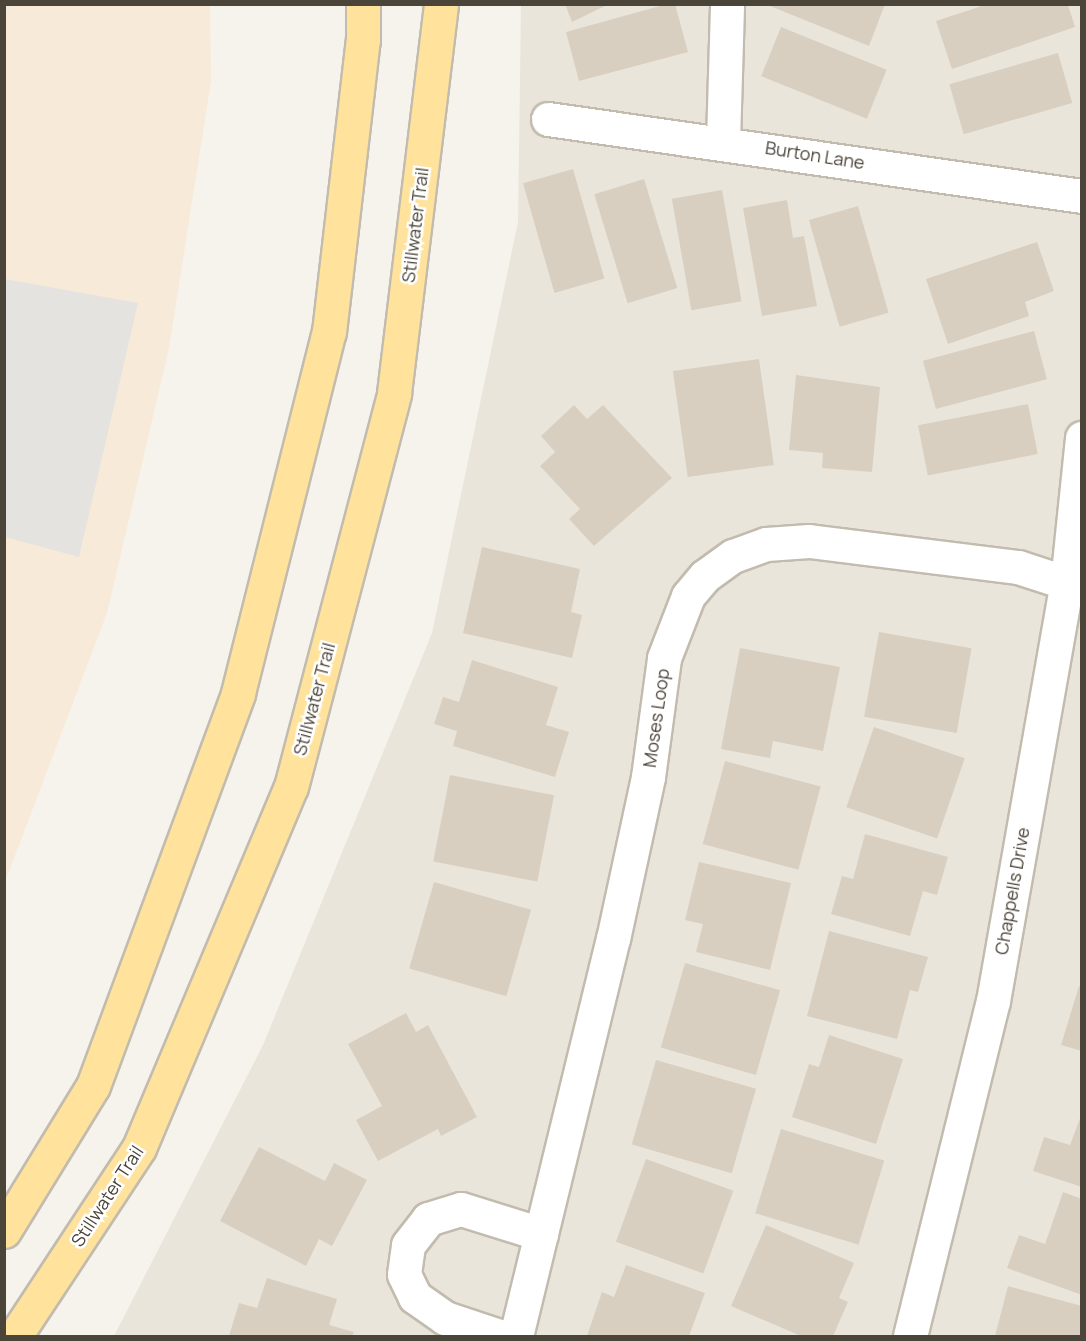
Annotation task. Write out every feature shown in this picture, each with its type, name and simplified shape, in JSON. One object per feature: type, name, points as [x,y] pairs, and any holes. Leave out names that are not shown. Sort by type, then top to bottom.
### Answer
[{"type":"main road","points":[[4,1231],[93,1086],[238,693],[329,332],[363,40],[363,4]]},
{"type":"main road","name":"Stillwater Trail","points":[[15,1336],[139,1148],[291,787],[394,393],[441,4]]},
{"type":"street","points":[[723,141],[727,4]]},
{"type":"street","name":"Burton Lane","points":[[548,119],[723,141],[1082,196]]},
{"type":"street","name":"Chappells Drive","points":[[910,1336],[993,1000],[1066,583],[1082,438]]},
{"type":"street","name":"Moses Loop","points":[[516,1336],[618,916],[648,777],[664,658],[687,597],[705,576],[733,556],[766,544],[809,541],[1018,567],[1066,583]]},
{"type":"street","points":[[499,1336],[445,1318],[415,1297],[404,1274],[408,1245],[428,1219],[461,1209],[541,1234]]},
{"type":"shaded area","points":[[5,5],[210,5],[211,81],[169,348],[107,613],[5,882]]},
{"type":"shaded area","points":[[521,5],[1081,5],[1081,1336],[114,1336],[263,1045],[432,633],[518,222]]},
{"type":"shaded area","points":[[5,279],[138,303],[79,557],[5,537]]},
{"type":"building","points":[[565,4],[609,4],[572,22]]},
{"type":"building","points":[[667,4],[675,4],[688,52],[579,81],[566,32]]},
{"type":"building","points":[[765,4],[885,4],[869,46]]},
{"type":"building","points":[[985,5],[1068,5],[1075,27],[952,69],[936,21]]},
{"type":"building","points":[[781,27],[887,70],[867,119],[761,76]]},
{"type":"building","points":[[1058,53],[1072,103],[964,134],[949,84]]},
{"type":"building","points":[[573,169],[604,279],[554,293],[523,183]]},
{"type":"building","points":[[644,179],[677,288],[628,303],[594,194]]},
{"type":"building","points":[[722,190],[742,301],[691,310],[672,199]]},
{"type":"building","points":[[787,200],[793,238],[804,236],[817,306],[762,316],[743,208]]},
{"type":"building","points":[[858,206],[889,313],[840,327],[809,220]]},
{"type":"building","points":[[1037,242],[1054,291],[1025,302],[1029,316],[948,344],[926,279]]},
{"type":"building","points":[[1034,331],[1047,379],[936,409],[923,361]]},
{"type":"building","points":[[759,359],[774,465],[688,477],[673,371]]},
{"type":"building","points":[[796,375],[880,387],[872,472],[822,468],[823,453],[789,450]]},
{"type":"building","points":[[1028,404],[1038,454],[928,475],[918,425]]},
{"type":"building","points":[[574,405],[587,419],[603,405],[672,478],[594,546],[569,519],[580,509],[540,466],[555,452],[541,436]]},
{"type":"building","points":[[482,547],[580,569],[571,612],[582,615],[572,658],[463,633]]},
{"type":"building","points":[[879,632],[972,648],[957,733],[864,717]]},
{"type":"building","points":[[740,648],[840,667],[823,751],[773,741],[770,758],[721,749]]},
{"type":"building","points":[[472,660],[558,687],[546,725],[569,732],[555,777],[453,746],[457,731],[434,724],[443,697],[459,702]]},
{"type":"building","points":[[874,727],[965,758],[937,839],[846,807]]},
{"type":"building","points":[[725,761],[821,787],[798,870],[703,844]]},
{"type":"building","points":[[450,775],[554,795],[537,882],[433,861]]},
{"type":"building","points":[[865,834],[948,857],[937,895],[923,891],[910,936],[831,914],[842,876],[853,879]]},
{"type":"building","points":[[699,862],[791,883],[770,970],[696,952],[703,924],[685,920]]},
{"type":"building","points":[[434,882],[531,910],[506,996],[409,969]]},
{"type":"building","points":[[829,931],[928,957],[918,992],[910,990],[897,1039],[807,1016]]},
{"type":"building","points":[[685,963],[780,990],[756,1075],[661,1048]]},
{"type":"building","points":[[1079,986],[1082,987],[1082,1051],[1061,1045]]},
{"type":"building","points":[[406,1013],[416,1032],[428,1025],[477,1117],[441,1136],[438,1129],[378,1161],[356,1120],[382,1106],[348,1044]]},
{"type":"building","points":[[829,1035],[903,1059],[876,1144],[792,1117],[809,1064],[819,1067]]},
{"type":"building","points":[[656,1060],[756,1089],[732,1173],[632,1145]]},
{"type":"building","points":[[1082,1113],[1082,1187],[1033,1171],[1044,1137],[1070,1145]]},
{"type":"building","points":[[781,1129],[884,1161],[859,1245],[755,1213]]},
{"type":"building","points":[[259,1147],[325,1181],[334,1163],[367,1180],[332,1246],[319,1239],[306,1266],[220,1221]]},
{"type":"building","points":[[646,1159],[733,1191],[703,1274],[616,1242]]},
{"type":"building","points":[[1063,1192],[1082,1199],[1082,1295],[1007,1268],[1019,1235],[1045,1244]]},
{"type":"building","points":[[766,1225],[854,1263],[839,1298],[848,1302],[833,1336],[801,1336],[731,1306]]},
{"type":"building","points":[[626,1265],[705,1293],[689,1336],[587,1336],[602,1292],[614,1297]]},
{"type":"building","points":[[267,1278],[337,1299],[329,1325],[354,1332],[352,1336],[229,1336],[239,1303],[257,1308]]},
{"type":"building","points":[[1008,1286],[1082,1306],[1082,1336],[995,1336]]}]
